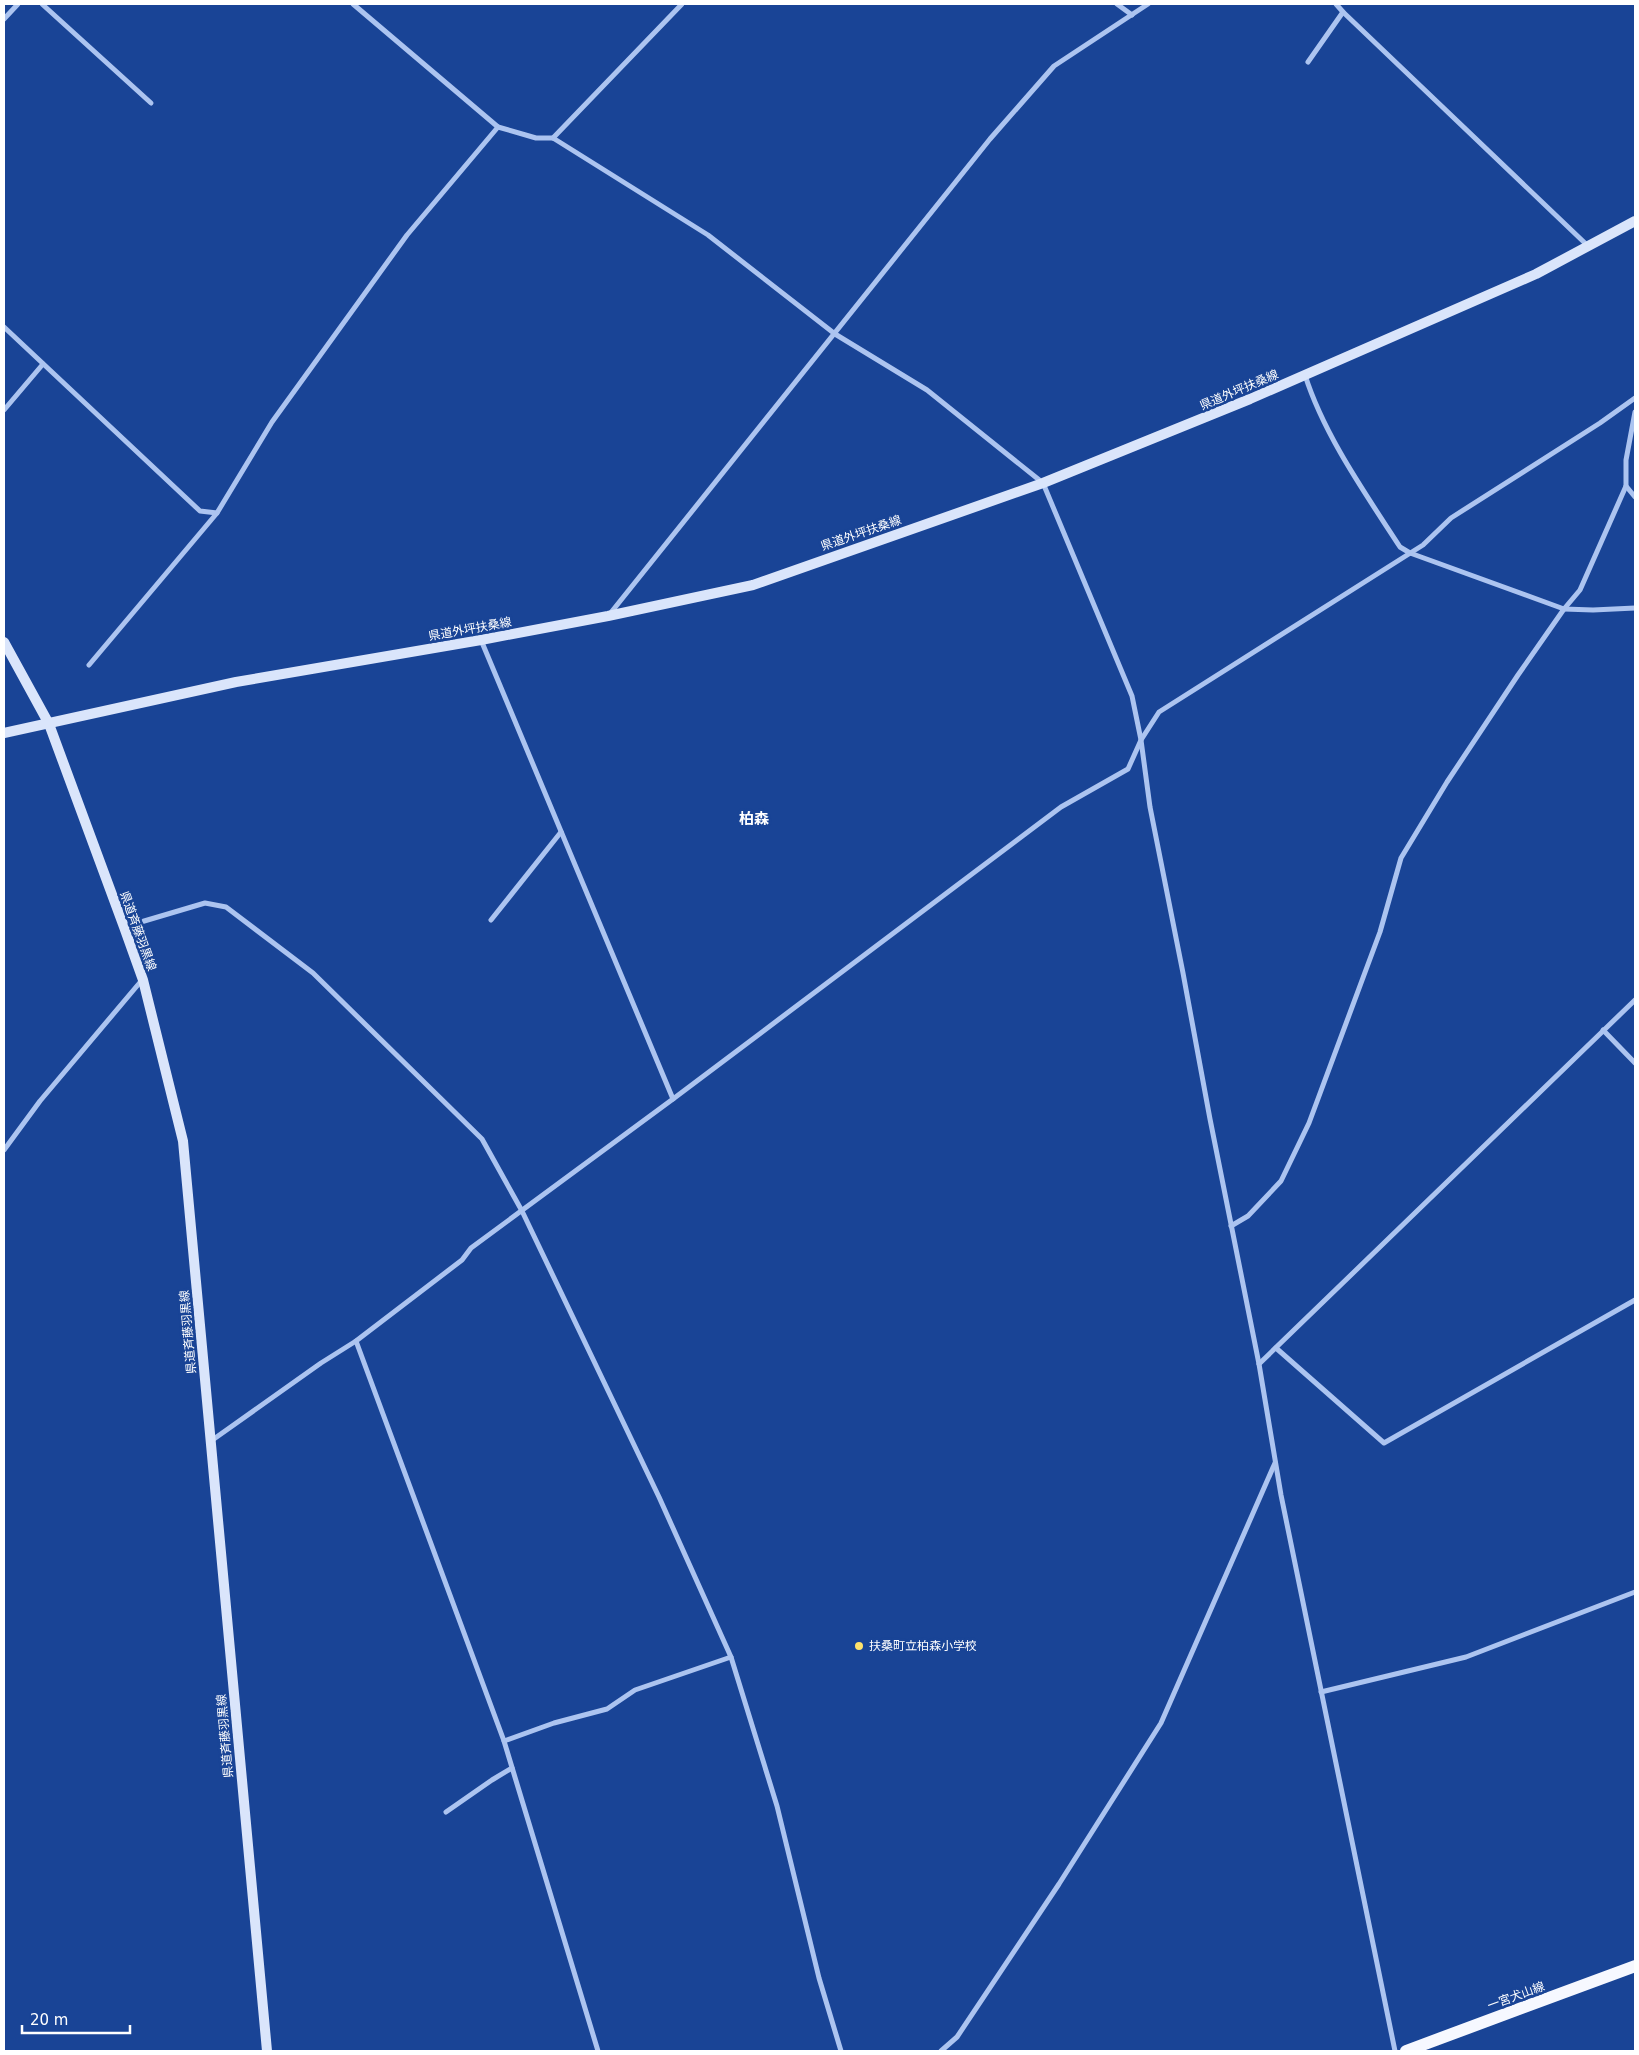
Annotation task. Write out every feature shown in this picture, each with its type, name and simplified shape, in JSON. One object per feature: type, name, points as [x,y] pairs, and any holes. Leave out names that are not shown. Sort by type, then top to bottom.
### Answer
[{"type":"main road","name":"県道外坪扶桑線","points":[[4,733],[236,682],[608,616],[753,585],[1043,483],[1250,399],[1536,274],[1635,221]]},
{"type":"main road","name":"県道斉藤羽黒線","points":[[4,642],[49,724],[124,927],[143,980],[183,1141],[267,2051]]},
{"type":"main road","name":"一宮犬山線","points":[[1406,2051],[1635,1966]]},
{"type":"street","points":[[4,19],[18,4]]},
{"type":"street","points":[[42,4],[151,104]]},
{"type":"street","points":[[353,4],[498,127],[536,138],[553,138],[708,235],[835,334],[927,390],[1043,483],[1132,696],[1141,740],[1150,807],[1259,1364],[1275,1463],[1394,2051]]},
{"type":"street","points":[[553,138],[682,4]]},
{"type":"street","points":[[1117,4],[1132,15]]},
{"type":"street","points":[[608,616],[990,139],[1054,66],[1148,4]]},
{"type":"street","points":[[1336,4],[1588,246]]},
{"type":"street","points":[[1308,62],[1343,12]]},
{"type":"street","points":[[90,665],[217,513],[272,422],[407,235],[498,127]]},
{"type":"street","points":[[4,327],[200,511],[217,513]]},
{"type":"street","points":[[4,410],[43,364]]},
{"type":"street","points":[[1305,375],[1312,399],[1327,430],[1400,547],[1410,553],[1564,609],[1635,608]]},
{"type":"street","points":[[211,1441],[321,1363],[356,1341],[462,1260],[471,1248],[674,1099],[1061,807],[1128,769],[1141,740],[1159,712],[1423,545],[1450,518],[1600,423],[1635,398]]},
{"type":"street","points":[[1231,1226],[1248,1216],[1281,1181],[1309,1123],[1380,932],[1401,858],[1447,782],[1564,609],[1580,590],[1626,486],[1626,460],[1635,412]]},
{"type":"street","points":[[1626,486],[1635,497]]},
{"type":"street","points":[[480,640],[674,1099]]},
{"type":"street","points":[[491,920],[561,832]]},
{"type":"street","points":[[124,927],[205,903],[226,907],[313,973],[482,1139],[522,1211],[659,1497],[731,1657],[778,1806],[819,1978],[841,2051]]},
{"type":"street","points":[[4,1150],[40,1101],[143,980]]},
{"type":"street","points":[[1259,1364],[1635,1000]]},
{"type":"street","points":[[1603,1030],[1635,1063]]},
{"type":"street","points":[[1276,1348],[1384,1443],[1635,1300]]},
{"type":"street","points":[[356,1341],[504,1741],[598,2051]]},
{"type":"street","points":[[941,2051],[957,2037],[968,2021],[1059,1884],[1161,1723],[1275,1463]]},
{"type":"street","points":[[1321,1692],[1466,1657],[1635,1592]]},
{"type":"street","points":[[504,1741],[554,1723],[607,1708],[635,1690],[731,1657]]},
{"type":"street","points":[[446,1812],[512,1768]]},
{"type":"place","name":"扶桑町立柏森小学校","points":[[859,1646]]},
{"type":"district","name":"柏森","points":[[754,819]]}]
